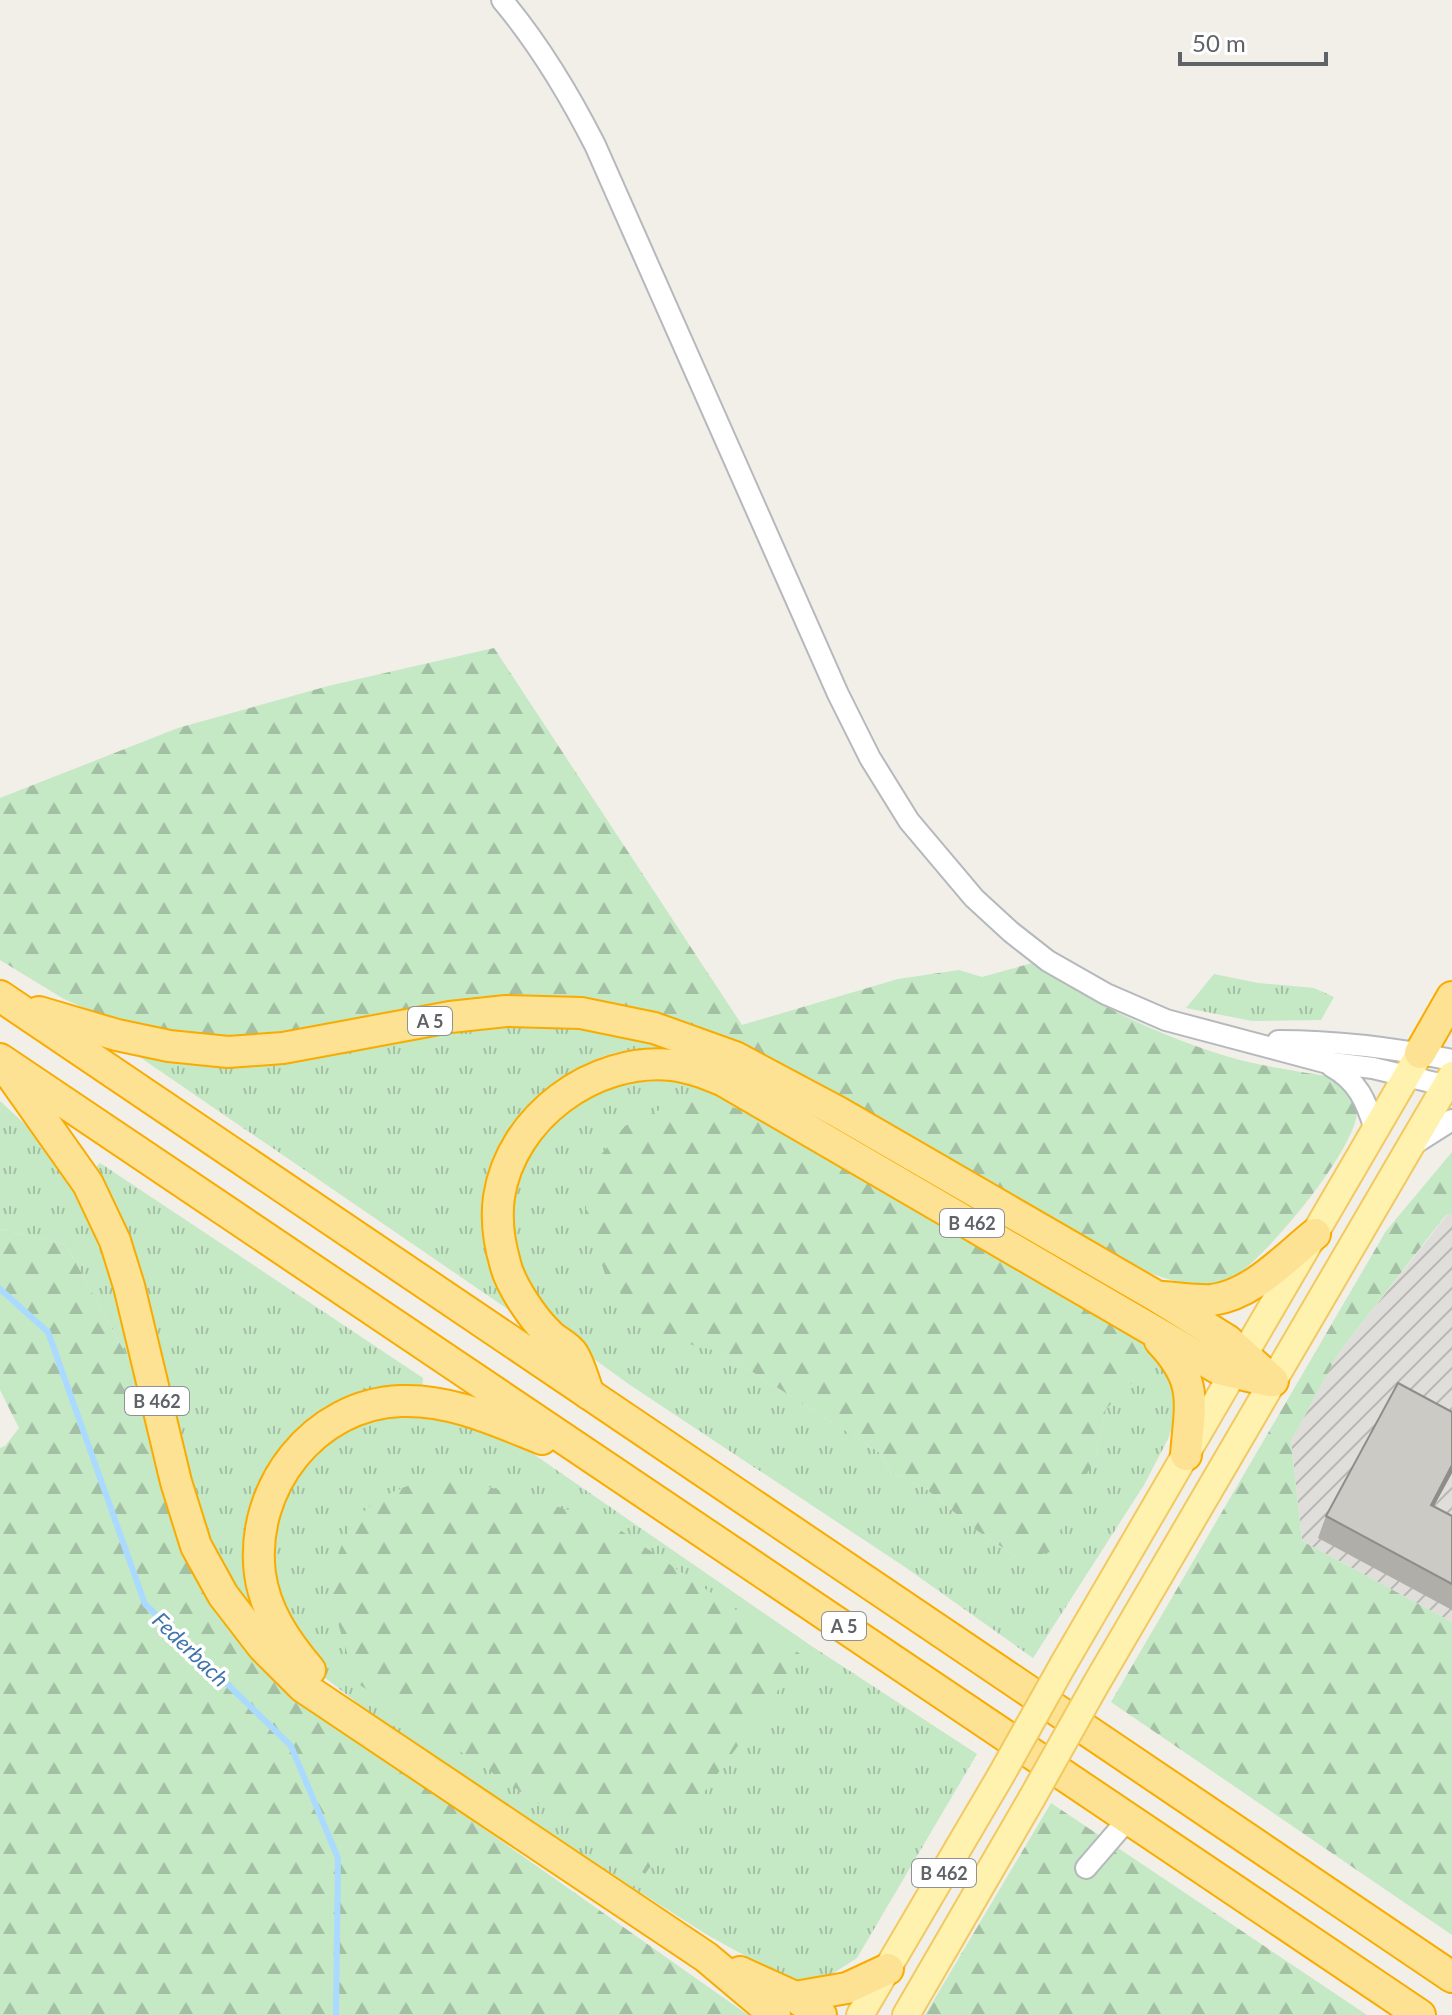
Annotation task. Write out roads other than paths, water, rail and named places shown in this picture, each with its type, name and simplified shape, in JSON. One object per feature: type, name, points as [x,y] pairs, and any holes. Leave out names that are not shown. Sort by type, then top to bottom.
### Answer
[{"type":"highway","name":"B 462","points":[[1414,1064],[1452,997]]},
{"type":"highway","name":"A 5","points":[[5,999],[117,1035],[169,1046],[228,1052],[283,1048],[450,1017],[506,1011],[581,1013],[654,1028],[735,1057],[838,1112],[1149,1309],[1227,1340],[1240,1365]]},
{"type":"highway","name":"A 5","points":[[5,999],[1452,1977]]},
{"type":"highway","name":"B 462","points":[[0,1060],[88,1184],[115,1241],[129,1286],[176,1482],[196,1546],[223,1595],[263,1647],[303,1687],[374,1733]]},
{"type":"highway","name":"A 5","points":[[0,1060],[1420,2015]]},
{"type":"highway","name":"B 462","points":[[589,1394],[573,1353],[549,1334],[529,1309],[505,1267],[498,1230],[500,1196],[509,1164],[523,1140],[557,1099],[591,1078],[635,1067],[671,1065],[724,1081],[1149,1309],[1184,1370],[1190,1391],[1186,1455]]},
{"type":"highway","name":"A 5","points":[[1149,1309],[1231,1296],[1248,1288],[1315,1234]]},
{"type":"highway","points":[[1240,1365],[1273,1381]]},
{"type":"highway","name":"A 5","points":[[374,1733],[319,1681],[289,1646],[272,1616],[260,1574],[260,1532],[270,1495],[285,1467],[309,1438],[336,1418],[366,1406],[400,1401],[442,1403],[602,1463]]},
{"type":"highway","points":[[374,1733],[706,1957],[785,2006],[821,2015]]},
{"type":"highway","points":[[785,2006],[847,1988],[888,1969]]},
{"type":"main road","name":"B 462","points":[[860,2015],[1414,1064]]},
{"type":"main road","name":"B 462","points":[[906,2015],[1450,1077]]},
{"type":"street","points":[[502,0],[567,92],[595,145],[838,694],[870,758],[909,821],[974,898],[1048,961],[1106,994],[1166,1020],[1324,1062],[1356,1084],[1365,1098],[1375,1129]]},
{"type":"street","points":[[1252,1041],[1325,1041],[1414,1064],[1450,1077]]},
{"type":"street","points":[[1324,1062],[1414,1064]]},
{"type":"street","points":[[1411,1146],[1452,1120]]},
{"type":"street","points":[[1086,1868],[1129,1818]]},
{"type":"waterway","name":"Federbach","points":[[0,1289],[48,1332],[145,1604],[291,1746],[338,1858],[336,2015]]}]
